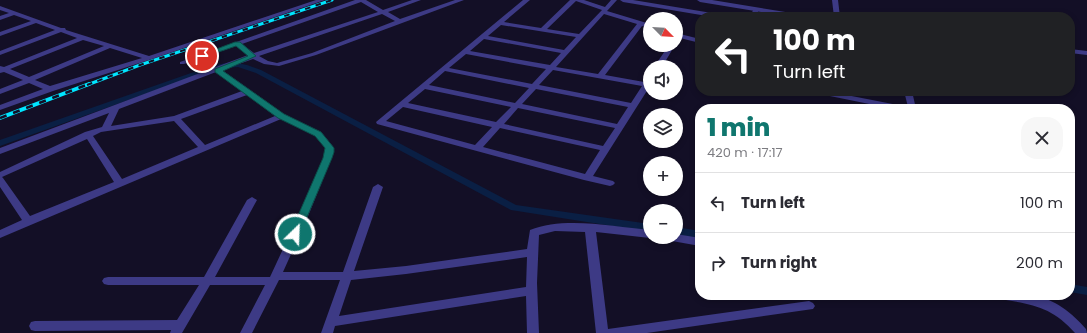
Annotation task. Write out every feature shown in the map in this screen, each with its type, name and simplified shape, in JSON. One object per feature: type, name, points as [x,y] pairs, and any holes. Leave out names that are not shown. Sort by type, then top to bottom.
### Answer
[{"type":"street","points":[[0,108],[50,89],[150,58],[322,0]]},
{"type":"street","points":[[182,63],[318,14],[362,0],[399,21]]},
{"type":"street","points":[[0,151],[253,56],[418,0]]},
{"type":"street","points":[[237,43],[253,56],[266,63],[277,65],[314,54],[399,21],[461,0]]},
{"type":"street","points":[[527,0],[380,122],[610,183]]},
{"type":"street","points":[[542,30],[573,0]]},
{"type":"street","points":[[578,0],[641,23],[600,77]]},
{"type":"street","points":[[477,148],[614,0]]},
{"type":"street","points":[[623,0],[695,12]]},
{"type":"street","points":[[656,5],[660,0]]},
{"type":"street","points":[[700,0],[774,12]]},
{"type":"street","points":[[835,0],[836,12]]},
{"type":"street","points":[[0,8],[83,38],[150,58]]},
{"type":"street","points":[[0,18],[15,13]]},
{"type":"street","points":[[0,34],[37,21]]},
{"type":"street","points":[[500,23],[581,36]]},
{"type":"street","points":[[0,53],[63,30]]},
{"type":"street","points":[[483,37],[567,52]]},
{"type":"street","points":[[683,37],[695,40]]},
{"type":"street","points":[[1,69],[83,38]]},
{"type":"street","points":[[0,92],[110,46]]},
{"type":"street","points":[[464,52],[551,69],[643,82]]},
{"type":"street","points":[[1075,52],[1087,53]]},
{"type":"street","points":[[1,69],[50,89]]},
{"type":"street","points":[[444,69],[633,106]]},
{"type":"street","points":[[218,70],[281,116],[318,134],[330,148],[330,152],[315,191],[275,279],[246,333]]},
{"type":"street","points":[[423,86],[620,127]]},
{"type":"street","points":[[587,178],[643,91]]},
{"type":"street","points":[[0,175],[88,134],[106,128],[176,118],[247,92]]},
{"type":"street","points":[[840,96],[881,104]]},
{"type":"street","points":[[401,104],[606,149]]},
{"type":"street","points":[[106,128],[116,108]]},
{"type":"street","points":[[0,234],[281,116]]},
{"type":"street","points":[[176,118],[203,148]]},
{"type":"street","points":[[88,134],[120,183]]},
{"type":"street","points":[[0,180],[28,221]]},
{"type":"street","points":[[378,188],[329,327],[531,291]]},
{"type":"street","points":[[35,326],[179,329],[252,200]]},
{"type":"street","points":[[533,333],[531,291],[532,252],[534,233],[538,229],[590,229],[643,233]]},
{"type":"street","points":[[590,229],[602,333]]},
{"type":"street","points":[[683,239],[695,241]]},
{"type":"street","points":[[108,281],[207,281],[347,276],[406,270],[532,252]]},
{"type":"street","points":[[1033,300],[1063,312],[1072,320],[1082,333]]},
{"type":"street","points":[[610,333],[809,306]]},
{"type":"waterway","points":[[0,143],[213,67],[222,65],[238,65],[252,68],[514,208],[643,227]]},
{"type":"waterway","points":[[683,232],[695,234]]},
{"type":"waterway","points":[[1075,289],[1087,291]]},
{"type":"railway","points":[[87,85],[140,65],[332,0]]},
{"type":"railway","points":[[0,118],[89,84]]},
{"type":"route","points":[[202,56],[237,43],[253,56],[218,70],[281,116],[318,134],[330,148],[328,158],[315,191],[295,234]]}]
